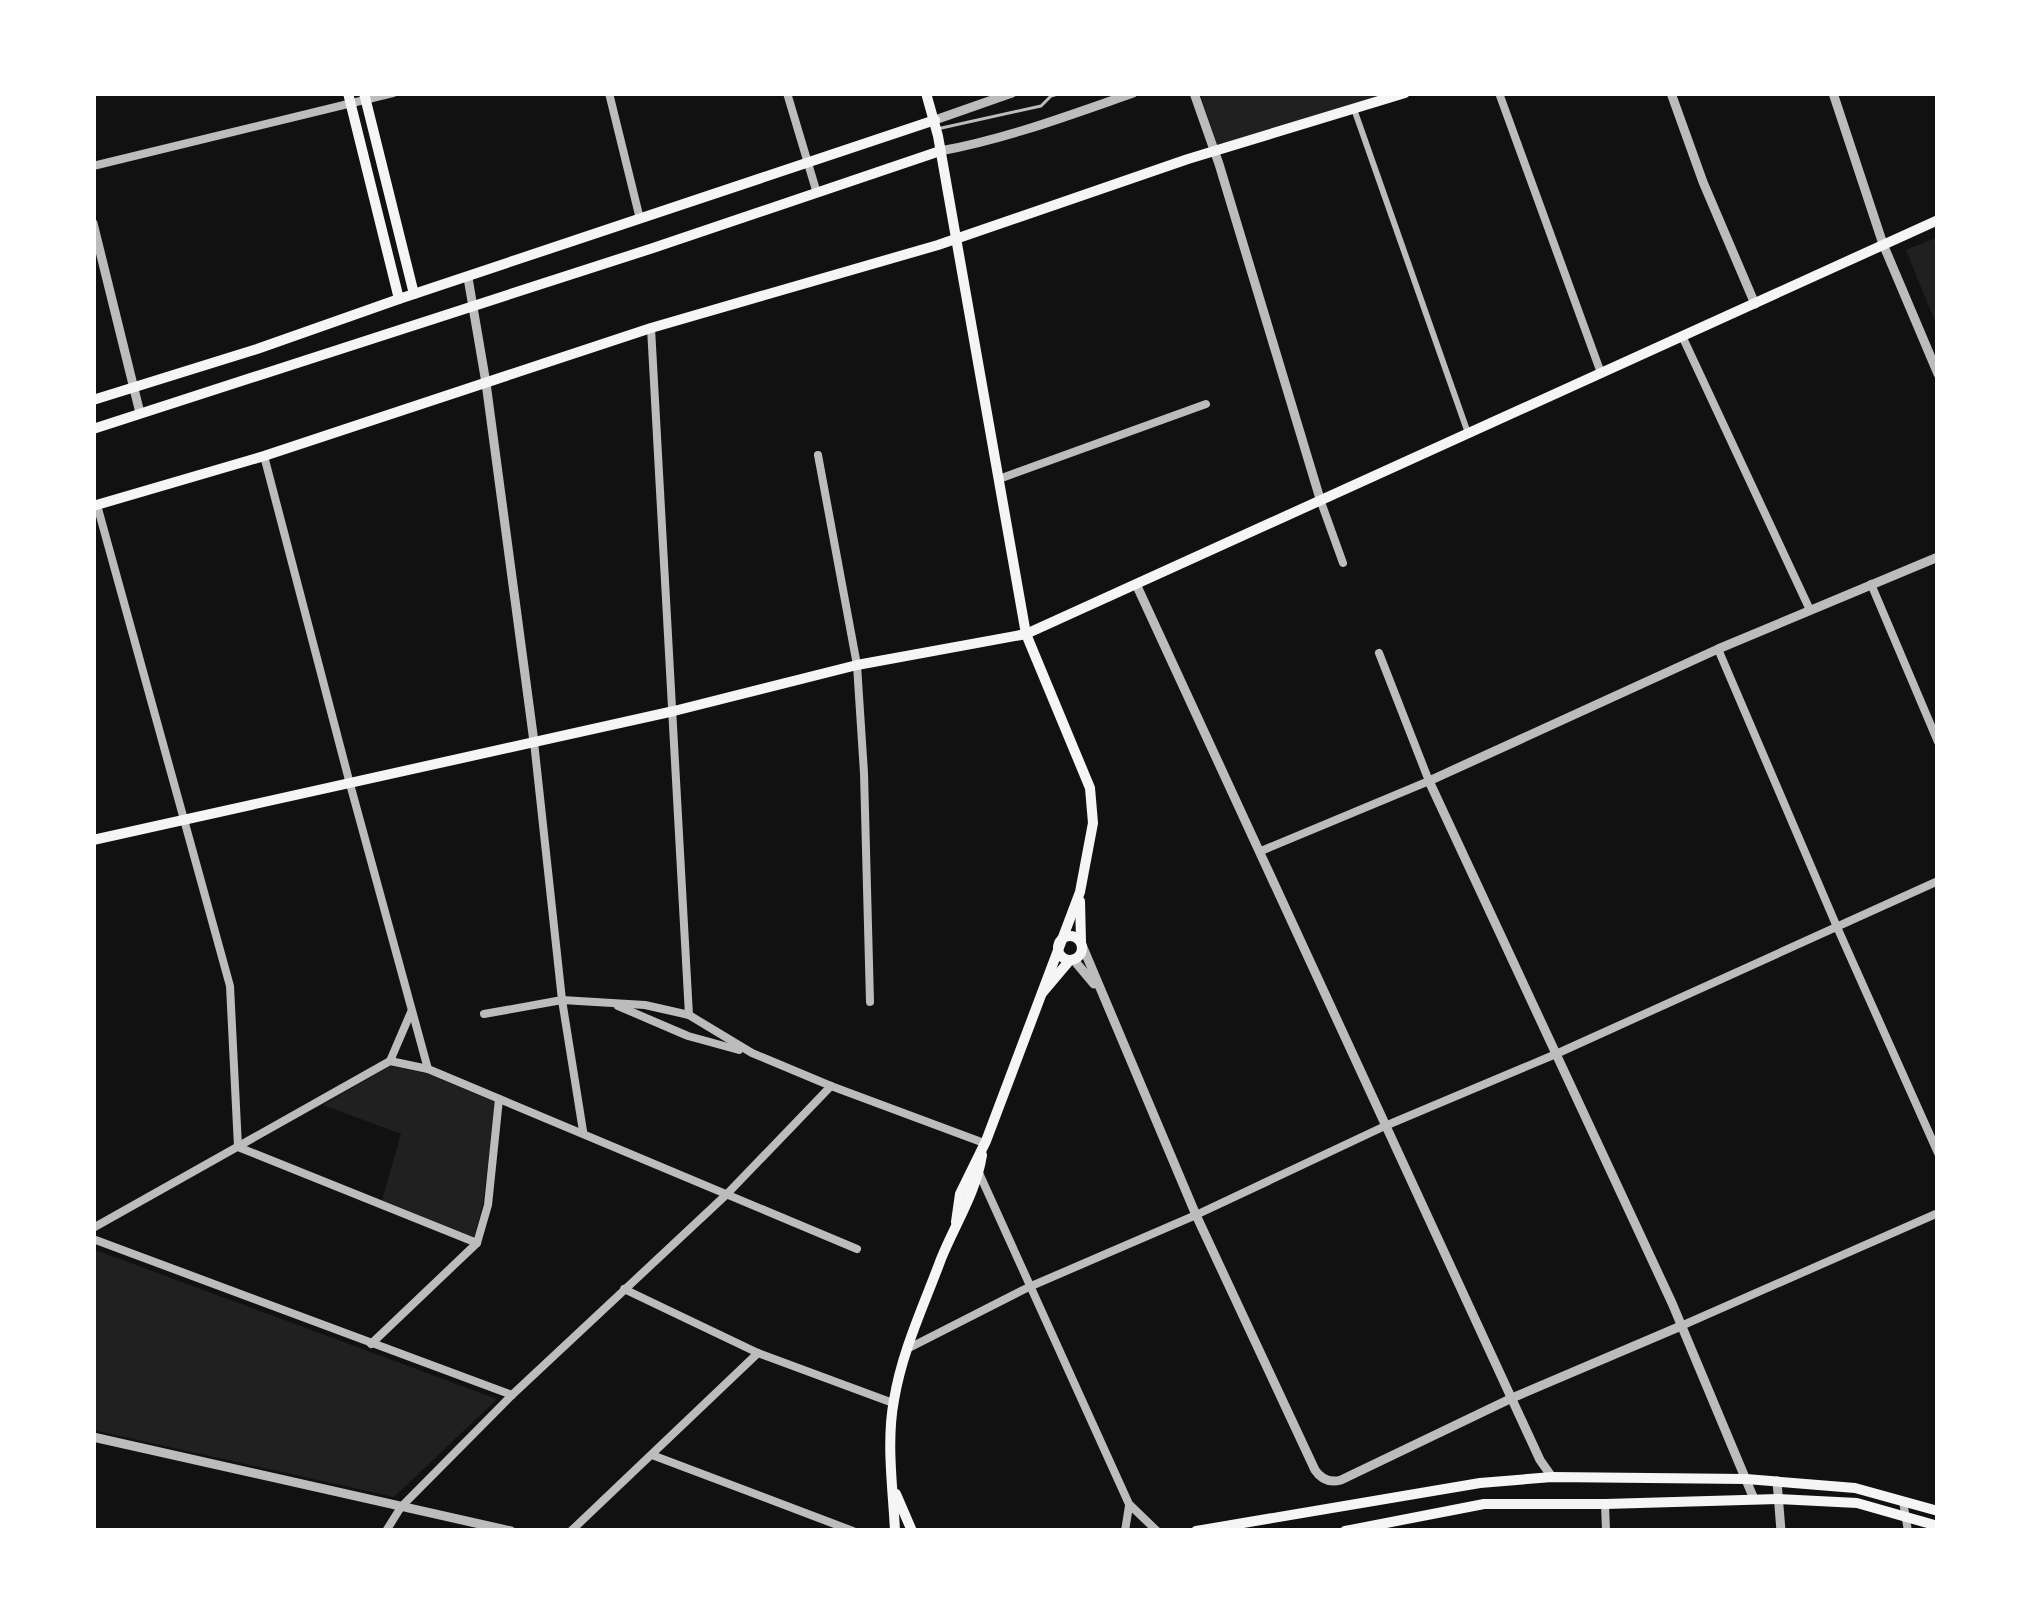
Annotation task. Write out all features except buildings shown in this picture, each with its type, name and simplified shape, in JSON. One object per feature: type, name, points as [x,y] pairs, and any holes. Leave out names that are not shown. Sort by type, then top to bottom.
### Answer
[{"type":"main road","points":[[926,93],[936,125],[1026,634],[1090,788],[1093,823],[1080,892],[960,1194],[956,1222]]},
{"type":"main road","points":[[95,506],[264,456],[651,328],[955,239],[1405,93]]},
{"type":"main road","points":[[365,97],[414,294]]},
{"type":"main road","points":[[349,99],[399,299]]},
{"type":"main road","points":[[93,400],[257,349],[807,161],[936,125]]},
{"type":"main road","points":[[93,429],[940,151]]},
{"type":"main road","points":[[93,840],[857,665],[1026,634],[1938,220]]},
{"type":"main road","points":[[1041,995],[1082,952],[1080,892]]},
{"type":"main road","points":[[1059,943],[1075,936],[1081,943]]},
{"type":"main road","points":[[1059,943],[1060,954],[1071,960]]},
{"type":"main road","points":[[895,1531],[893,1403],[907,1349],[980,1173],[984,1143]]},
{"type":"main road","points":[[1196,1531],[1480,1484],[1552,1477],[1746,1479],[1855,1488],[1938,1526]]},
{"type":"main road","points":[[893,1486],[912,1531]]},
{"type":"main road","points":[[1345,1531],[1484,1504],[1778,1499],[1938,1510]]},
{"type":"street","points":[[93,166],[349,99],[393,93]]},
{"type":"street","points":[[609,93],[640,219]]},
{"type":"street","points":[[787,93],[816,190]]},
{"type":"street","points":[[936,125],[1012,93]]},
{"type":"street","points":[[940,151],[1133,93]]},
{"type":"street","points":[[1194,93],[1343,563]]},
{"type":"street","points":[[1499,93],[1602,374]]},
{"type":"street","points":[[1671,93],[1755,304]]},
{"type":"street","points":[[1833,93],[1883,244],[1938,374]]},
{"type":"street","points":[[1354,109],[1468,435]]},
{"type":"street","points":[[93,224],[140,413]]},
{"type":"street","points":[[467,278],[486,383],[534,742],[562,1000],[583,1132]]},
{"type":"street","points":[[651,328],[689,1015]]},
{"type":"street","points":[[1683,338],[1810,610]]},
{"type":"street","points":[[999,479],[1206,404]]},
{"type":"street","points":[[818,454],[857,665],[870,1002]]},
{"type":"street","points":[[264,456],[428,1069]]},
{"type":"street","points":[[95,506],[230,986],[238,1147]]},
{"type":"street","points":[[1261,851],[1938,557]]},
{"type":"street","points":[[1136,584],[1540,1460],[1552,1477]]},
{"type":"street","points":[[1870,584],[1938,742]]},
{"type":"street","points":[[1718,649],[1938,1153]]},
{"type":"street","points":[[1378,652],[1429,781],[1682,1326],[1754,1499]]},
{"type":"street","points":[[907,1349],[1030,1287],[1938,880]]},
{"type":"street","points":[[1081,943],[1196,1215],[1315,1470],[1324,1479],[1341,1480],[1512,1398],[1938,1213]]},
{"type":"street","points":[[1071,960],[1098,988]]},
{"type":"street","points":[[484,1014],[562,1000],[645,1005],[689,1015],[752,1053]]},
{"type":"street","points":[[617,1006],[984,1143]]},
{"type":"street","points":[[93,1228],[390,1061],[411,1012]]},
{"type":"street","points":[[390,1061],[428,1069],[857,1249]]},
{"type":"street","points":[[386,1531],[401,1507],[512,1395],[727,1194],[831,1086]]},
{"type":"street","points":[[370,1344],[477,1244],[488,1205],[499,1099]]},
{"type":"street","points":[[238,1147],[477,1244]]},
{"type":"street","points":[[980,1173],[1129,1504],[1157,1531]]},
{"type":"street","points":[[93,1239],[512,1395]]},
{"type":"street","points":[[623,1288],[758,1352],[893,1403]]},
{"type":"street","points":[[571,1531],[758,1352]]},
{"type":"street","points":[[93,1436],[511,1531]]},
{"type":"street","points":[[652,1455],[853,1531]]},
{"type":"street","points":[[1516,1481],[1540,1460]]},
{"type":"street","points":[[1777,1481],[1781,1531]]},
{"type":"street","points":[[1125,1531],[1129,1504]]},
{"type":"street","points":[[1605,1504],[1606,1531]]},
{"type":"street","points":[[1904,1508],[1908,1531]]},
{"type":"lane","points":[[936,125],[1041,106],[1060,93]]},
{"type":"shaded area","points":[[1200,93],[1387,93],[1218,147]]},
{"type":"shaded area","points":[[1938,237],[1938,329],[1906,250]]},
{"type":"shaded area","points":[[390,1066],[428,1074],[495,1102],[483,1203],[474,1237],[382,1200],[401,1134],[323,1105]]},
{"type":"shaded area","points":[[93,1249],[497,1399],[394,1497],[93,1430]]}]
